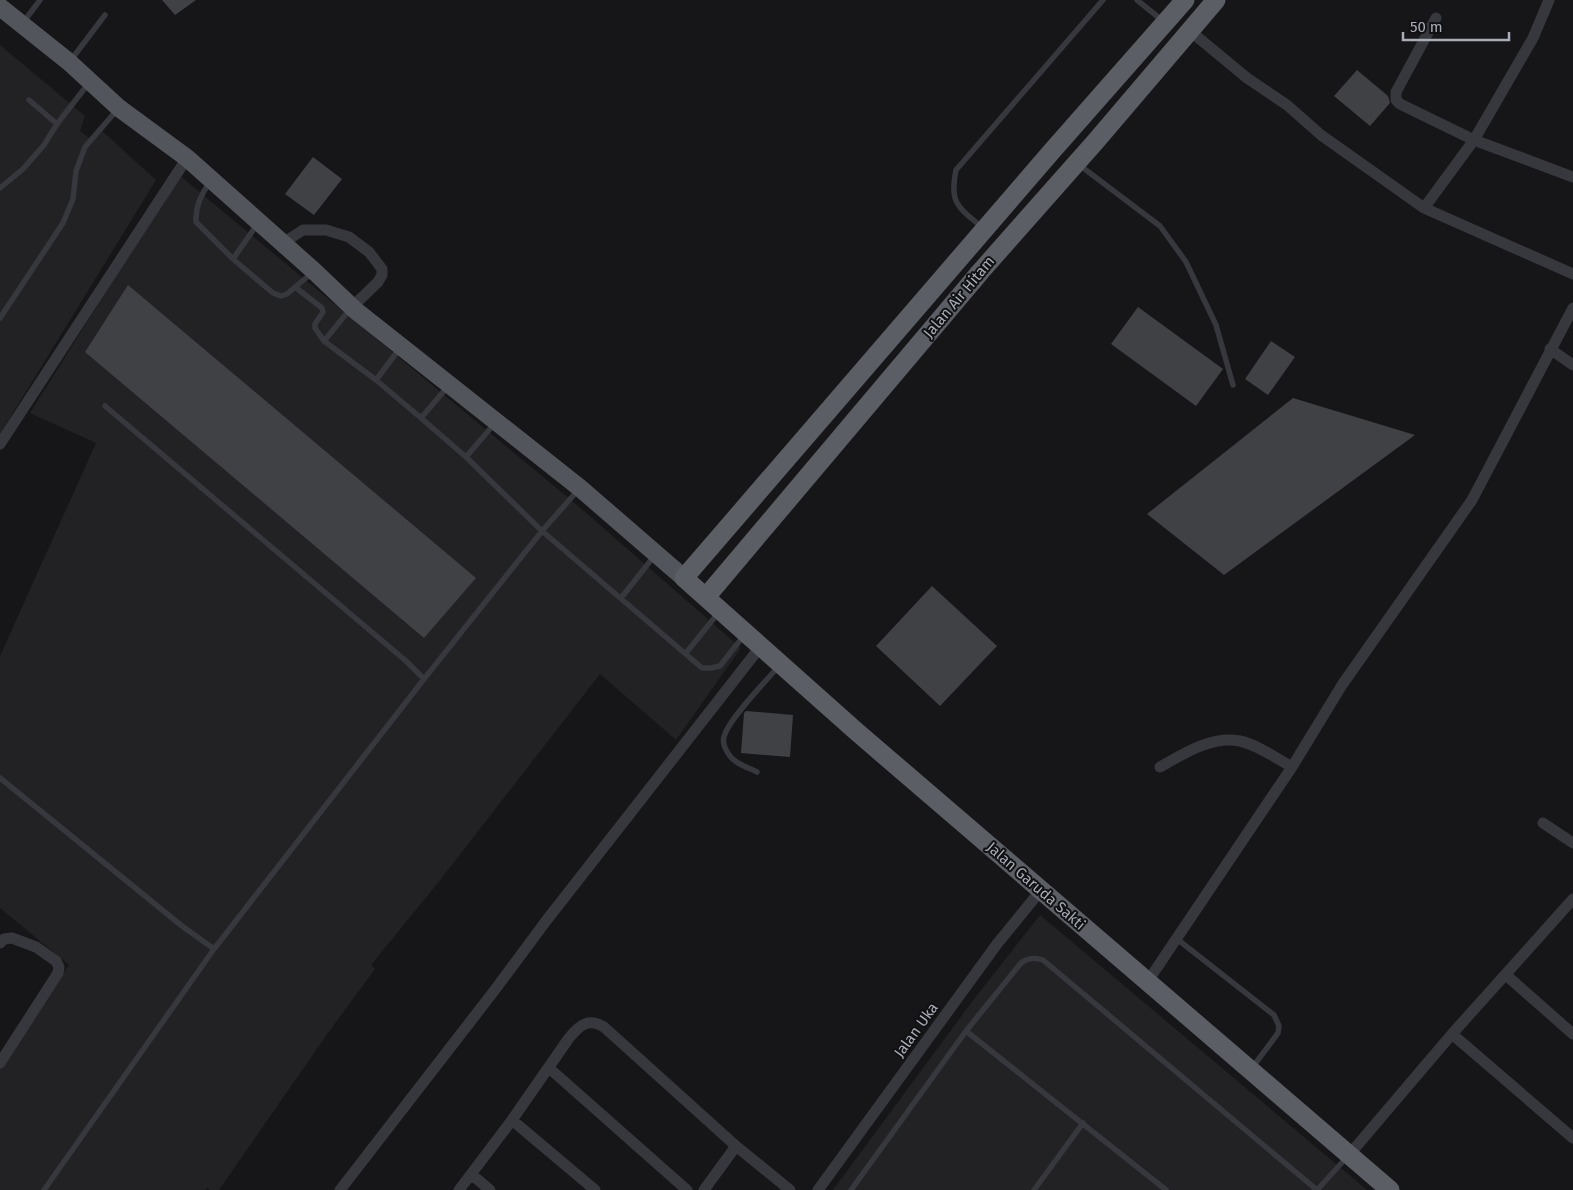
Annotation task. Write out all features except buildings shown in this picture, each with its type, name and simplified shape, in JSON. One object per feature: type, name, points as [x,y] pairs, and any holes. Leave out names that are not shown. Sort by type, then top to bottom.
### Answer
[{"type":"highway","name":"Jalan Air Hitam","points":[[684,578],[1185,0]]},
{"type":"highway","name":"Jalan Air Hitam","points":[[706,597],[981,271],[1216,0]]},
{"type":"highway","name":"Jalan Garuda Sakti","points":[[684,578],[780,664],[1390,1190]]},
{"type":"main road","points":[[0,7],[69,62],[119,108],[187,158],[352,307],[580,488],[684,578]]},
{"type":"street","points":[[1424,208],[1474,140],[1533,38],[1549,0]]},
{"type":"street","points":[[1436,18],[1396,92],[1396,100],[1400,104],[1474,140],[1573,177]]},
{"type":"street","points":[[1189,30],[1247,78],[1302,117],[1321,135],[1424,208],[1573,274]]},
{"type":"street","points":[[0,444],[187,158]]},
{"type":"street","points":[[283,243],[303,230],[326,230],[349,237],[369,252],[382,270],[382,275],[378,282],[352,307]]},
{"type":"street","points":[[1148,981],[1292,767],[1342,685],[1472,500],[1573,308]]},
{"type":"street","points":[[1550,349],[1573,365]]},
{"type":"street","points":[[340,1190],[546,921],[761,646]]},
{"type":"street","points":[[1160,767],[1187,752],[1211,743],[1229,740],[1247,744],[1292,767]]},
{"type":"street","points":[[1543,823],[1573,843]]},
{"type":"street","name":"Jalan Uka","points":[[818,1190],[997,944],[1041,890]]},
{"type":"street","points":[[1349,1155],[1452,1034],[1573,899]]},
{"type":"street","points":[[0,943],[8,938],[17,939],[53,957],[59,967],[58,973],[0,1063]]},
{"type":"street","points":[[1506,975],[1573,1034]]},
{"type":"street","points":[[459,1190],[512,1120],[577,1028],[590,1022],[597,1023],[655,1072],[736,1146],[790,1190]]},
{"type":"street","points":[[1452,1034],[1573,1138]]},
{"type":"street","points":[[549,1068],[687,1190]]},
{"type":"street","points":[[512,1120],[595,1190]]},
{"type":"street","points":[[704,1190],[736,1146]]},
{"type":"street","points":[[471,1174],[490,1190]]},
{"type":"lane","points":[[21,25],[40,0]]},
{"type":"lane","points":[[985,230],[960,209],[952,187],[956,170],[1103,0]]},
{"type":"lane","points":[[1137,0],[1165,22]]},
{"type":"lane","points":[[69,62],[105,15]]},
{"type":"lane","points":[[0,188],[22,169],[44,145],[57,124],[90,82]]},
{"type":"lane","points":[[29,100],[57,124]]},
{"type":"lane","points":[[0,318],[62,223],[73,199],[76,170],[86,146],[119,108]]},
{"type":"lane","points":[[1077,162],[1160,226],[1181,255],[1216,325],[1233,385]]},
{"type":"lane","points":[[211,181],[202,194],[197,207],[196,222],[233,259],[273,293],[281,296],[314,271]]},
{"type":"lane","points":[[233,259],[259,222]]},
{"type":"lane","points":[[295,287],[322,308],[321,316],[315,324],[315,328],[324,341],[376,380],[421,418],[466,458],[542,532],[702,668],[720,666],[746,633]]},
{"type":"lane","points":[[324,341],[352,307]]},
{"type":"lane","points":[[376,380],[402,346]]},
{"type":"lane","points":[[421,418],[450,384]]},
{"type":"lane","points":[[105,406],[406,661],[424,679]]},
{"type":"lane","points":[[466,458],[497,422]]},
{"type":"lane","points":[[44,1190],[214,949],[424,679],[542,532],[580,488]]},
{"type":"lane","points":[[621,598],[656,554]]},
{"type":"lane","points":[[686,654],[721,610]]},
{"type":"lane","points":[[757,772],[728,755],[724,738],[735,718],[780,664]]},
{"type":"lane","points":[[0,778],[182,926],[214,949]]},
{"type":"lane","points":[[1177,939],[1268,1010],[1278,1022],[1279,1030],[1276,1037],[1250,1071]]},
{"type":"lane","points":[[851,1190],[966,1031],[1021,963],[1030,958],[1043,960],[1317,1190],[1349,1155]]},
{"type":"lane","points":[[966,1031],[1166,1190]]},
{"type":"lane","points":[[1034,1190],[1083,1123]]},
{"type":"shaded area","points":[[0,45],[85,116],[80,131],[89,138],[99,128],[156,180],[0,434]]},
{"type":"shaded area","points":[[179,175],[577,505],[741,648],[676,740],[600,674],[441,879],[371,965],[375,969],[219,1190],[207,1188],[205,1190],[0,1190],[0,1066],[69,965],[0,908],[0,656],[96,443],[30,413]]},
{"type":"shaded area","points":[[1040,915],[1367,1190],[833,1190],[974,999]]}]
